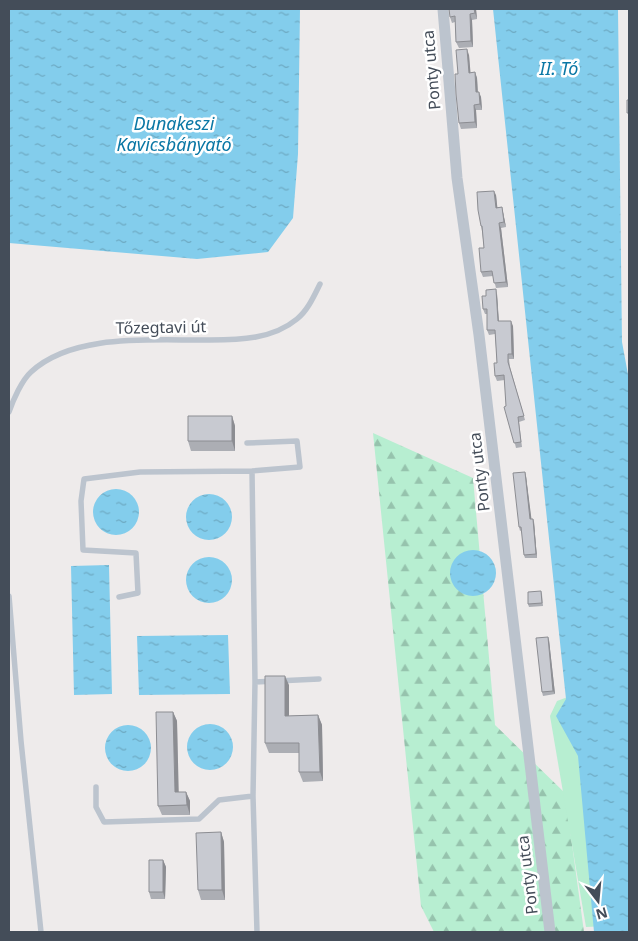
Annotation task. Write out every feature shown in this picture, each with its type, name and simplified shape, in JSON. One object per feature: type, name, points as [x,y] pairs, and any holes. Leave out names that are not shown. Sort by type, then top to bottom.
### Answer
[{"type":"street","name":"Ponty utca","points":[[443,9],[457,178],[479,335],[550,932]]},
{"type":"lane","name":"Tőzegtavi út","points":[[9,412],[13,400],[30,373],[61,352],[105,342],[243,340],[275,332],[297,319],[306,309],[320,284]]},
{"type":"lane","points":[[118,597],[138,593],[136,553],[83,550],[81,500],[84,479],[140,472],[252,471],[300,466],[297,441],[247,443]]},
{"type":"lane","points":[[252,471],[255,682],[253,796],[257,932]]},
{"type":"lane","points":[[9,596],[21,741],[41,932]]},
{"type":"lane","points":[[255,682],[319,679]]},
{"type":"lane","points":[[96,788],[96,807],[104,822],[199,819],[219,800],[253,796]]},
{"type":"green space","points":[[373,433],[473,478],[495,725],[565,793],[584,932],[434,932],[421,906]]},
{"type":"green space","points":[[616,679],[629,925],[586,927],[550,716],[557,701]]},
{"type":"water","name":"Dunakeszi Kavicsbányató","points":[[9,9],[300,9],[298,154],[293,218],[268,252],[197,259],[9,243]]},
{"type":"water","name":"II. Tó","points":[[493,9],[618,9],[622,342],[629,380],[629,932],[594,932],[578,756],[556,716],[566,699]]},
{"type":"water","points":[[116,489],[129,493],[135,499],[139,512],[135,525],[129,531],[116,535],[103,531],[97,525],[93,512],[97,499],[103,493]]},
{"type":"water","points":[[209,494],[222,498],[228,504],[232,517],[228,530],[222,536],[209,540],[196,536],[190,530],[186,517],[190,504],[196,498]]},
{"type":"water","points":[[473,550],[486,554],[492,560],[496,573],[492,586],[486,592],[473,596],[460,592],[454,586],[450,573],[454,560],[460,554]]},
{"type":"water","points":[[209,557],[222,561],[228,567],[232,580],[228,593],[222,599],[209,603],[196,599],[190,593],[186,580],[190,567],[196,561]]},
{"type":"water","points":[[109,565],[112,694],[74,695],[71,566]]},
{"type":"water","points":[[228,635],[230,694],[139,695],[137,636]]},
{"type":"water","points":[[210,724],[223,728],[229,734],[233,747],[229,760],[223,766],[210,770],[197,766],[191,760],[187,747],[191,734],[197,728]]},
{"type":"water","points":[[128,725],[141,729],[147,735],[151,748],[147,761],[141,767],[128,771],[115,767],[109,761],[105,748],[109,735],[115,729]]},
{"type":"building","points":[[449,9],[474,9],[475,13],[470,14],[471,41],[456,42],[455,16],[450,17]]},
{"type":"building","points":[[467,49],[469,73],[475,72],[476,92],[479,92],[480,104],[474,105],[475,122],[459,123],[455,74],[458,74],[456,50]]},
{"type":"building","points":[[627,100],[629,100],[629,113],[627,113]]},
{"type":"building","points":[[494,191],[496,208],[502,207],[504,222],[499,223],[506,282],[494,283],[492,271],[481,272],[479,248],[484,248],[477,192]]},
{"type":"building","points":[[496,289],[498,321],[511,321],[512,354],[508,354],[508,362],[524,416],[518,417],[521,442],[514,443],[504,407],[506,406],[504,375],[495,376],[494,363],[497,363],[495,330],[487,330],[487,309],[483,309],[482,296],[486,296],[486,290]]},
{"type":"building","points":[[188,416],[232,416],[232,441],[188,441]]},
{"type":"building","points":[[525,472],[530,519],[533,519],[536,554],[524,555],[513,473]]},
{"type":"building","points":[[541,591],[542,603],[528,604],[528,592]]},
{"type":"building","points":[[548,637],[553,691],[542,692],[536,638]]},
{"type":"building","points":[[265,676],[285,676],[285,716],[318,715],[320,772],[299,772],[299,743],[265,743]]},
{"type":"building","points":[[156,712],[173,712],[175,792],[186,792],[187,805],[158,806]]},
{"type":"building","points":[[221,832],[222,890],[198,890],[196,833]]},
{"type":"building","points":[[149,860],[163,860],[163,892],[149,892]]}]
